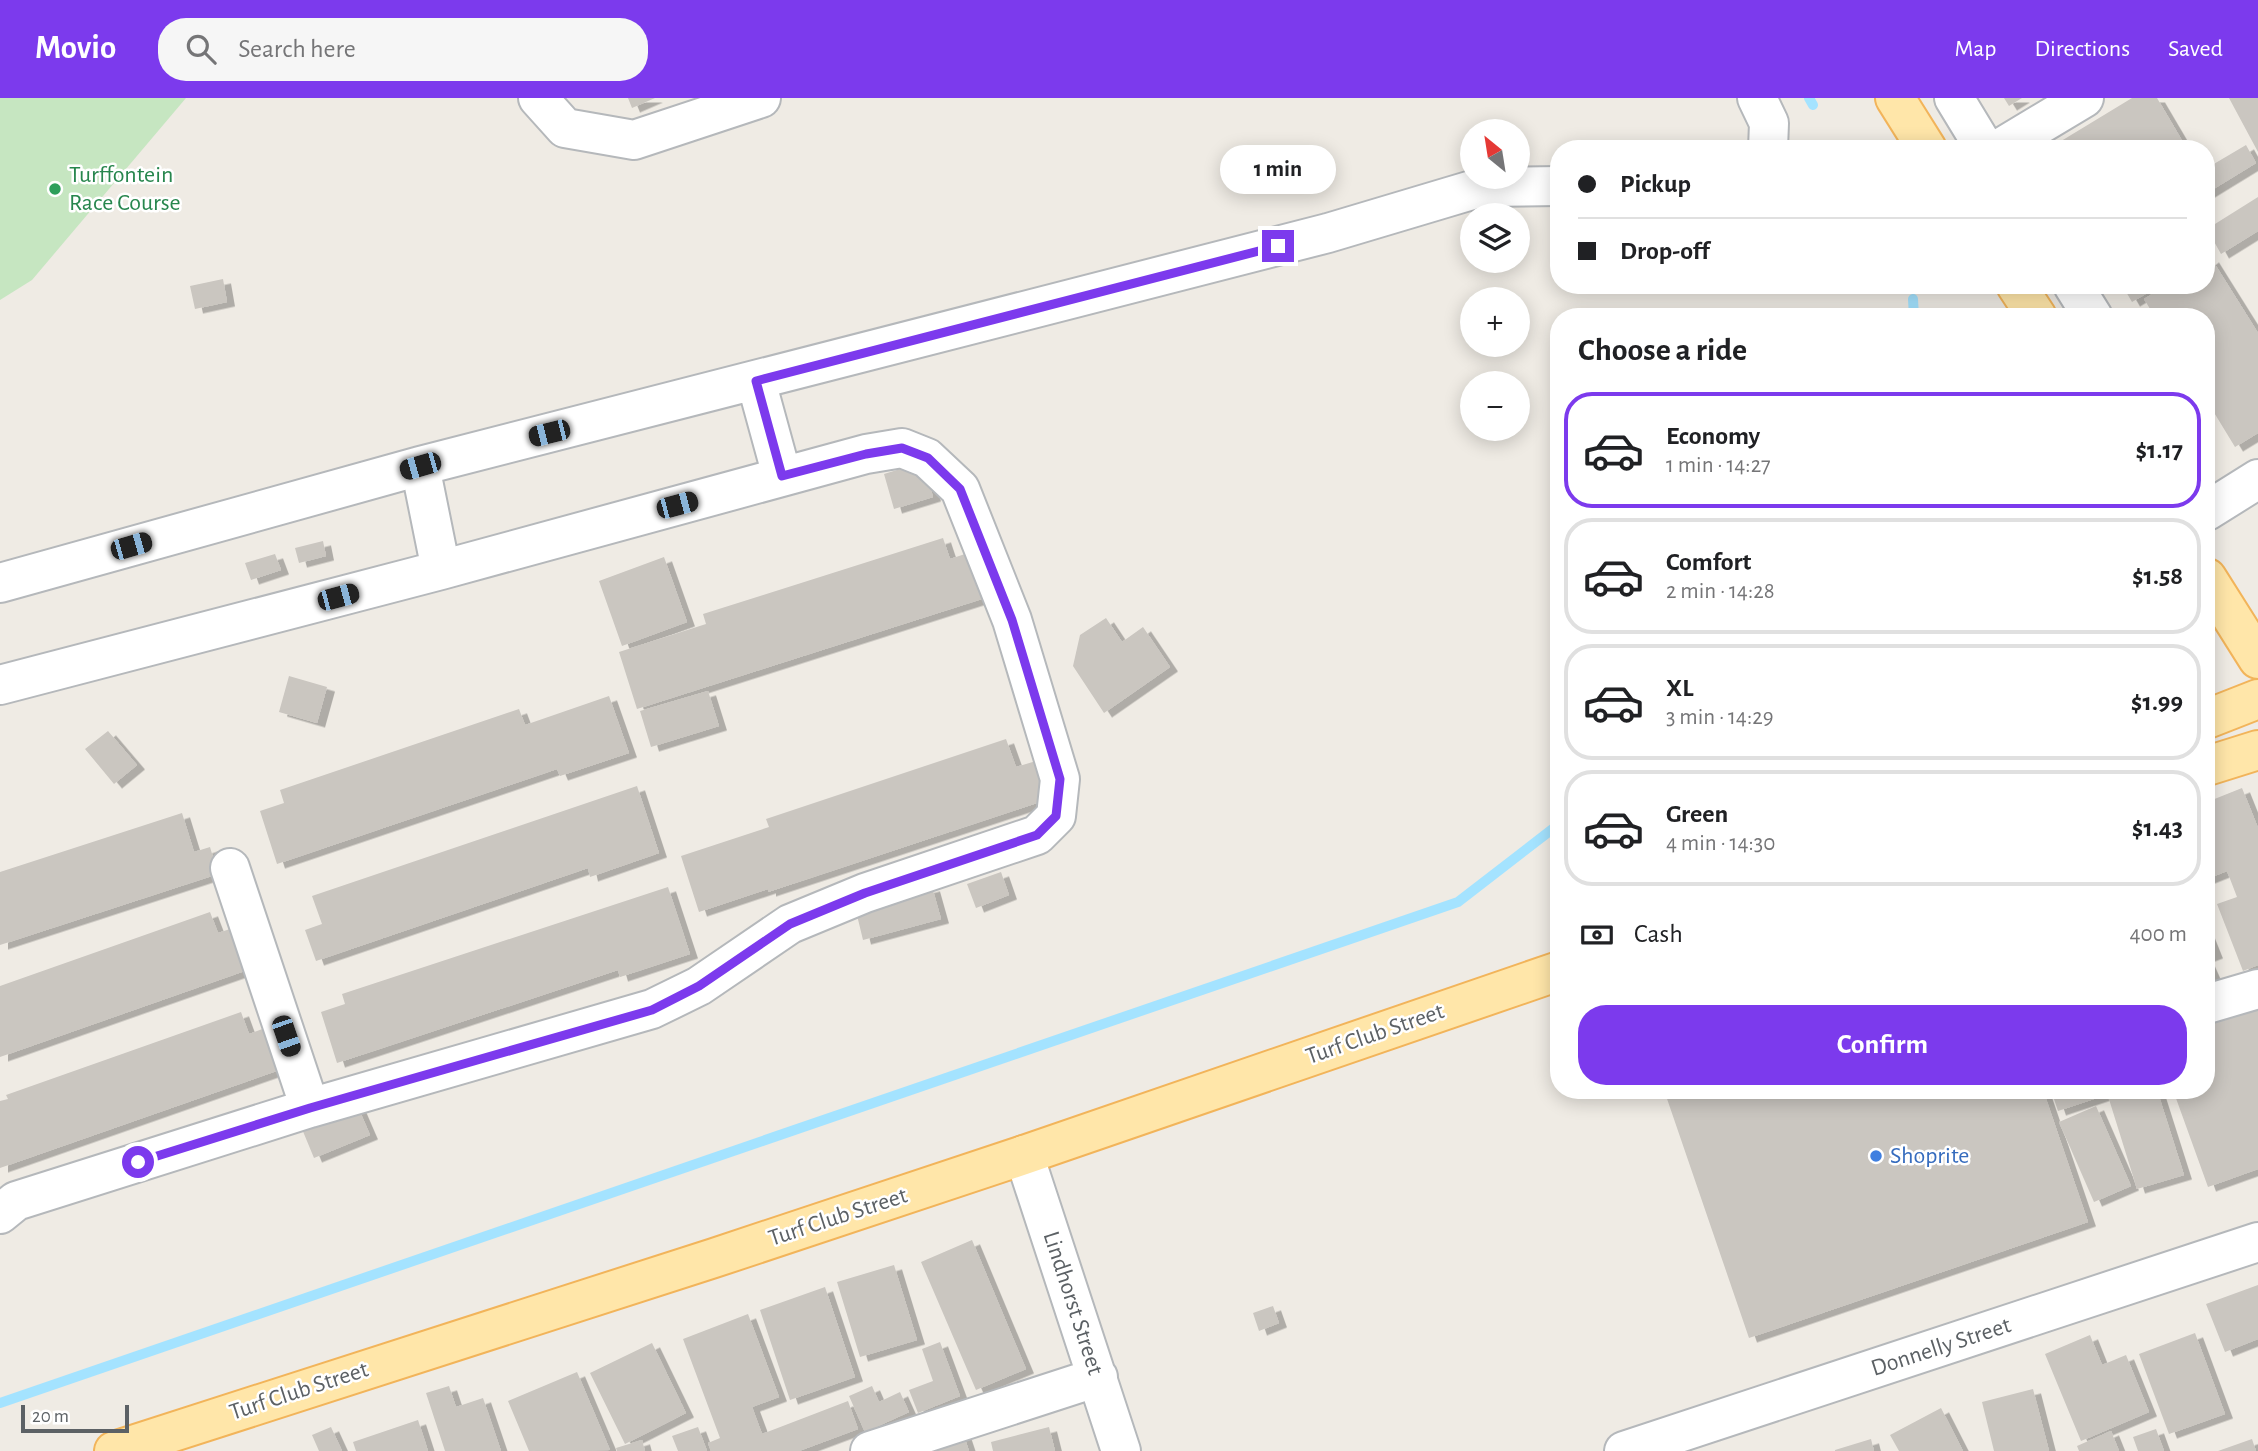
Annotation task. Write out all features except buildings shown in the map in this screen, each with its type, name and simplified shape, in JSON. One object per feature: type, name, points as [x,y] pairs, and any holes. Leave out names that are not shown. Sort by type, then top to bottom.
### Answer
[{"type":"main road","points":[[1895,98],[1921,140]]},
{"type":"main road","points":[[2215,591],[2258,659]]},
{"type":"main road","points":[[2215,716],[2258,699]]},
{"type":"main road","points":[[2215,763],[2258,750]]},
{"type":"main road","name":"Turf Club Street","points":[[114,1451],[714,1258],[1024,1155],[1550,974]]},
{"type":"street","points":[[538,98],[565,128],[634,140],[761,98]]},
{"type":"street","points":[[1757,98],[1769,123],[1768,140]]},
{"type":"street","points":[[1954,98],[1980,140]]},
{"type":"street","points":[[2014,140],[2084,98]]},
{"type":"street","points":[[0,583],[420,466],[1315,236],[1482,187],[1550,186]]},
{"type":"street","points":[[756,381],[782,476]]},
{"type":"street","points":[[0,685],[440,570],[782,476],[866,454],[902,448],[928,458],[960,489],[1012,620],[1060,779],[1056,816],[1037,835],[865,893],[790,924],[699,986],[652,1010],[310,1108],[16,1201],[0,1214]]},
{"type":"street","points":[[420,466],[440,570]]},
{"type":"street","points":[[2215,506],[2258,479]]},
{"type":"street","points":[[230,868],[310,1108]]},
{"type":"street","points":[[2215,1002],[2258,989]]},
{"type":"street","name":"Lindhorst Street","points":[[1024,1155],[1121,1451]]},
{"type":"street","name":"Donnelly Street","points":[[1624,1451],[2258,1242]]},
{"type":"street","points":[[870,1451],[1098,1377]]},
{"type":"green space","name":"Turffontein Race Course","points":[[0,98],[186,98],[32,280],[0,300]]},
{"type":"waterway","points":[[1809,98],[1813,105]]},
{"type":"waterway","points":[[1913,299],[1914,308]]},
{"type":"waterway","points":[[0,1403],[1458,902],[1550,831]]},
{"type":"place","name":"Turffontein Race Course","points":[[55,189]]},
{"type":"place","name":"Shoprite","points":[[1876,1156]]},
{"type":"route","points":[[138,1162],[310,1108],[652,1010],[699,986],[790,924],[865,893],[1037,835],[1056,816],[1060,779],[1012,620],[960,489],[928,458],[902,448],[866,454],[782,476],[756,381],[1278,246]]}]
